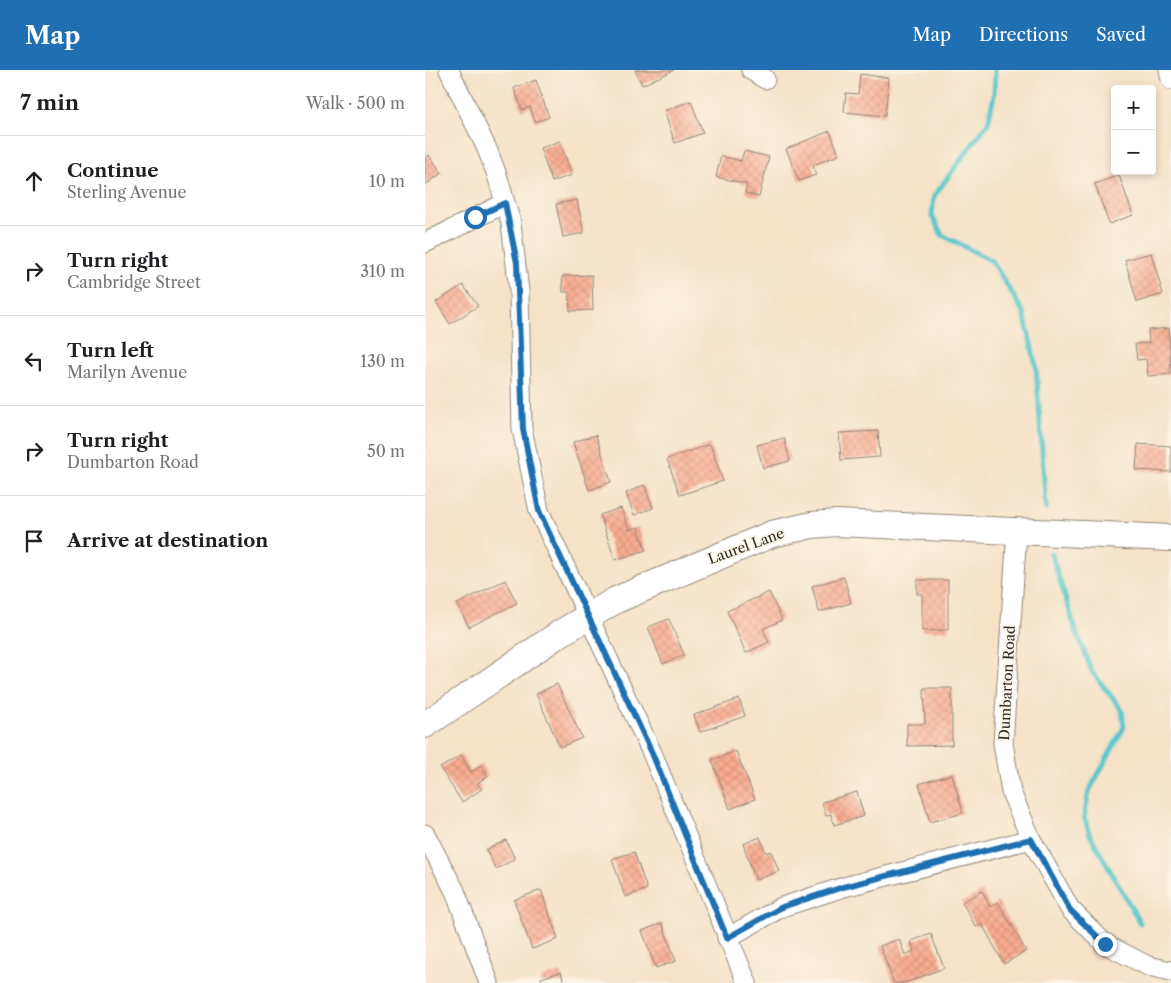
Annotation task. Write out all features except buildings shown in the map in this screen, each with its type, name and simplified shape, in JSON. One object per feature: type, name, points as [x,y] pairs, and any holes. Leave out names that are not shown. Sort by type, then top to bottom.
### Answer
[{"type":"street","points":[[449,70],[487,149],[505,203],[517,263],[523,429],[539,511],[652,753],[747,983]]},
{"type":"street","points":[[1169,70],[1171,80]]},
{"type":"street","points":[[425,243],[505,203]]},
{"type":"street","name":"Laurel Lane","points":[[425,725],[559,634],[615,600],[724,552],[772,534],[812,525],[873,524],[1171,538]]},
{"type":"street","name":"Dumbarton Road","points":[[1017,531],[1003,743],[1011,792],[1031,839],[1070,910],[1105,944],[1148,966],[1171,971]]},
{"type":"street","points":[[425,834],[455,891],[489,983]]},
{"type":"street","points":[[727,938],[782,907],[843,887],[1031,839]]},
{"type":"waterway","points":[[995,70],[994,95],[988,123],[934,196],[932,216],[942,235],[992,261],[1024,313],[1036,366],[1046,509]]},
{"type":"waterway","points":[[1051,553],[1075,628],[1092,672],[1122,710],[1124,727],[1089,791],[1084,817],[1090,835],[1140,923]]},
{"type":"route","points":[[475,217],[505,203],[511,223],[519,291],[523,429],[539,511],[652,753],[727,938],[782,907],[843,887],[1031,839],[1070,910],[1105,944]]}]
